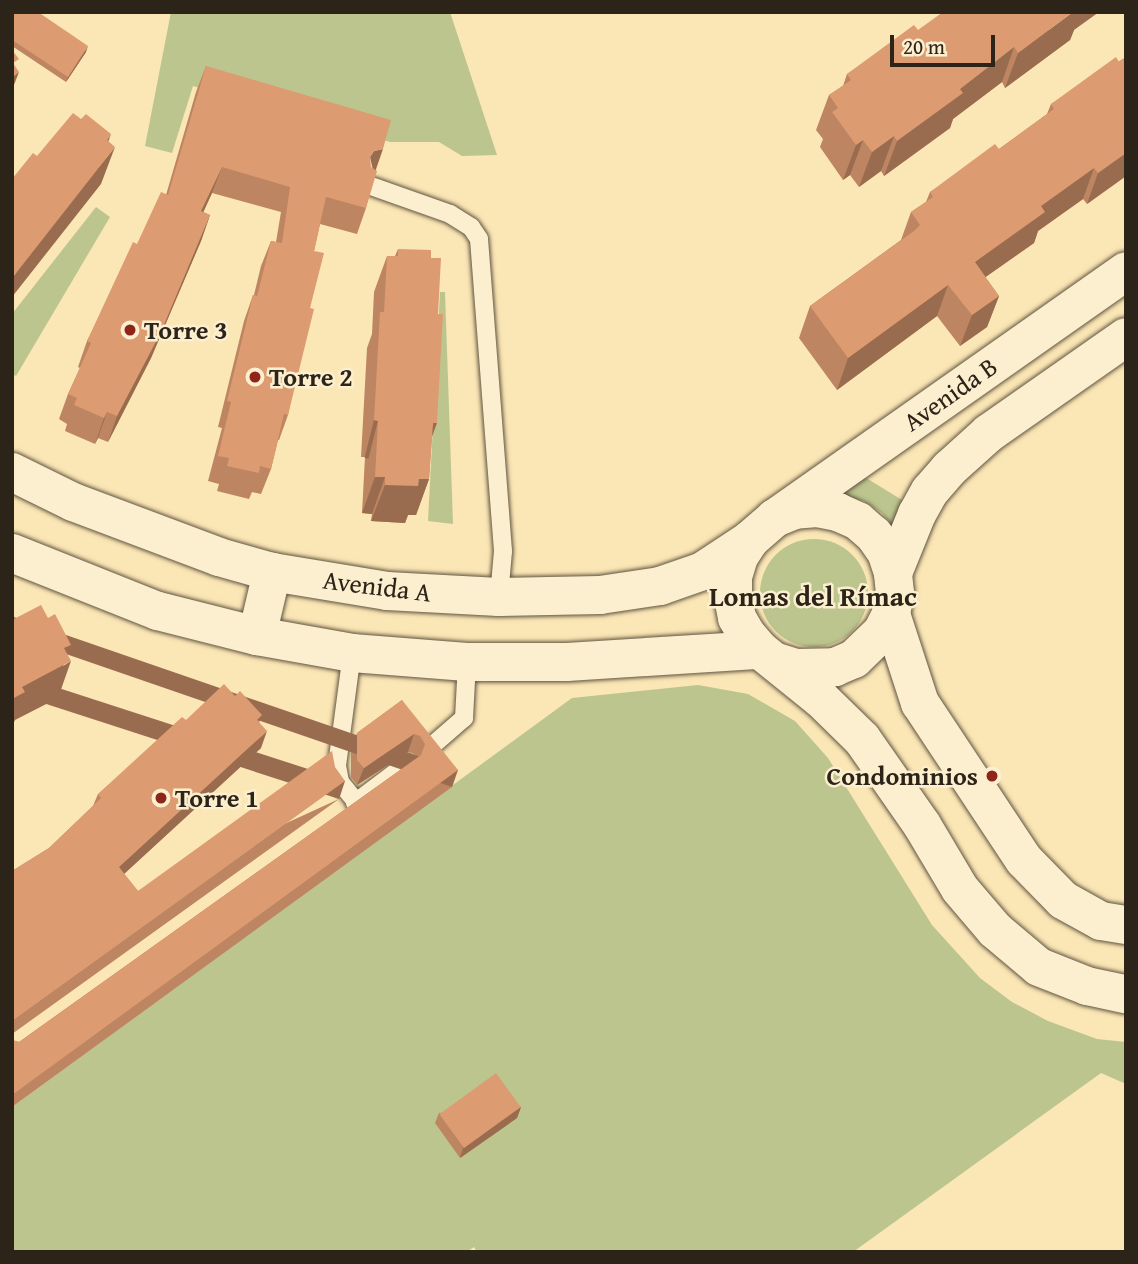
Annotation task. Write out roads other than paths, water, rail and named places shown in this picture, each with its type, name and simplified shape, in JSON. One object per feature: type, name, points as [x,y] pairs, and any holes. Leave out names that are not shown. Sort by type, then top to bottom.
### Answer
[{"type":"main road","name":"Avenida B","points":[[762,529],[1126,271]]},
{"type":"main road","name":"Avenida B","points":[[893,573],[917,514],[949,469],[989,433],[1126,337]]},
{"type":"main road","name":"Avenida A","points":[[12,472],[73,502],[177,543],[272,572],[387,591],[499,597],[600,596],[660,586],[703,571],[762,529]]},
{"type":"main road","points":[[12,554],[158,611],[257,636],[352,653],[467,662],[769,656],[796,668],[835,667],[869,647],[882,632],[891,614],[895,593],[893,573],[880,544],[858,521],[838,512],[817,508],[795,510],[762,529],[739,557],[733,577],[733,597],[742,626],[769,656],[862,739],[922,825],[960,889],[995,930],[1040,967],[1087,986],[1126,994]]},
{"type":"main road","points":[[257,636],[272,572]]},
{"type":"main road","points":[[891,614],[920,703],[1024,860],[1063,900],[1101,921],[1126,925]]},
{"type":"lane","points":[[371,186],[413,198],[462,220],[479,239],[503,551],[499,597]]},
{"type":"lane","points":[[352,653],[337,766],[350,806],[408,763]]},
{"type":"lane","points":[[434,744],[464,718],[467,662]]},
{"type":"place","name":"Torre 3","points":[[130,330]]},
{"type":"place","name":"Torre 2","points":[[255,377]]},
{"type":"place","name":"Condominios","points":[[992,776]]},
{"type":"place","name":"Torre 1","points":[[161,798]]},
{"type":"district","name":"Lomas del Rímac","points":[[813,596]]}]
